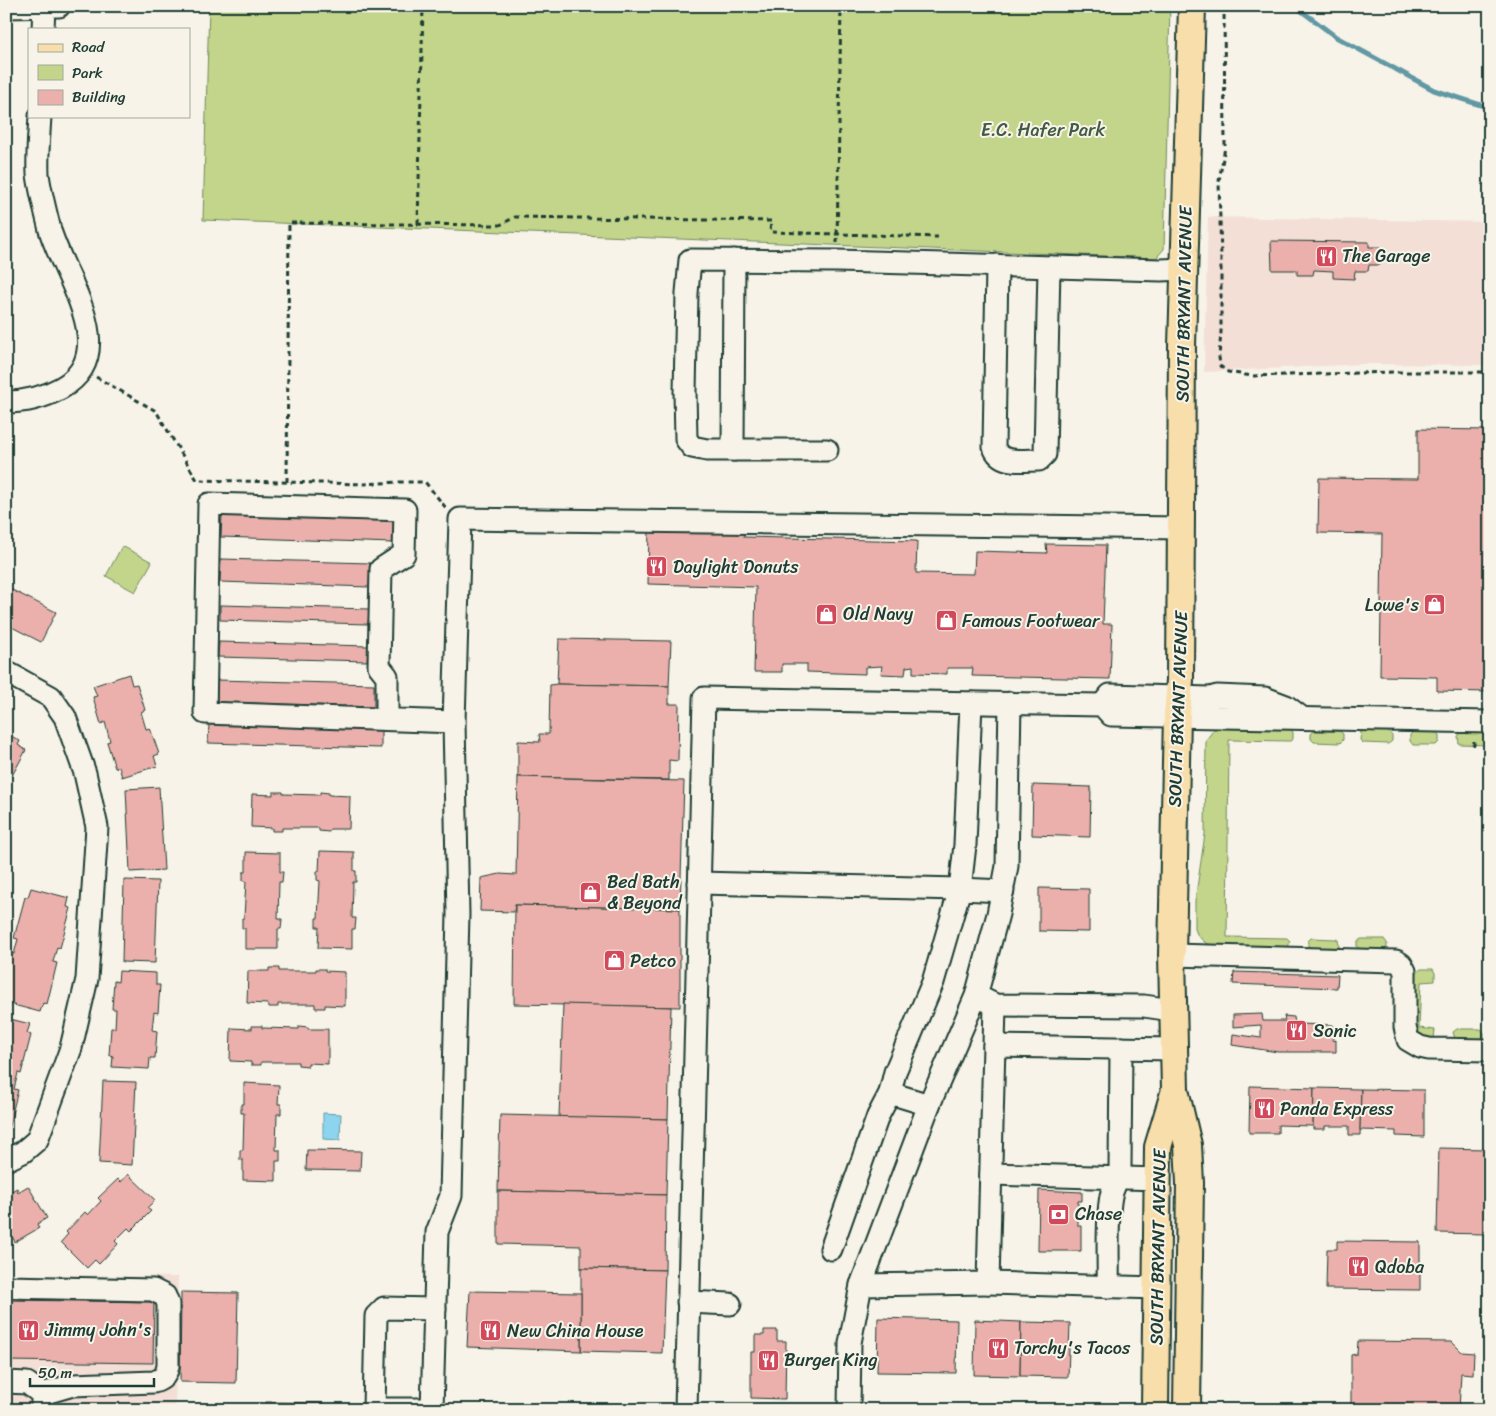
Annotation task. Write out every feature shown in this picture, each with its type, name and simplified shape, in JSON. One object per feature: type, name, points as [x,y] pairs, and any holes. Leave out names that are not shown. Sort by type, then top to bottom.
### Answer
[{"type":"main road","name":"SOUTH BRYANT AVENUE","points":[[1155,1410],[1158,1148],[1175,1090],[1172,956],[1182,528],[1182,346],[1192,6]]},
{"type":"main road","points":[[1175,1090],[1188,1145],[1189,1291],[1187,1410]]},
{"type":"street","points":[[6,7],[52,7],[43,28]]},
{"type":"street","points":[[6,402],[22,402],[45,396],[68,383],[82,369],[88,353],[87,323],[76,290],[51,231],[38,174],[40,118]]},
{"type":"street","points":[[827,450],[707,450],[692,447],[686,439],[687,293],[690,260],[837,261],[1161,270],[1184,269]]},
{"type":"street","points":[[733,450],[734,260]]},
{"type":"street","points":[[997,265],[994,447],[996,454],[1004,460],[1039,460],[1045,454],[1050,267]]},
{"type":"street","points":[[388,719],[387,676],[379,666],[381,569],[404,554],[405,510],[209,504],[205,713],[454,722]]},
{"type":"street","points":[[435,1309],[384,1308],[376,1316],[374,1409],[433,1409],[437,1232],[451,1196],[458,914],[454,722],[460,519],[1182,528]]},
{"type":"street","points":[[6,672],[51,697],[65,717],[85,773],[97,827],[87,979],[71,1048],[37,1140],[23,1152],[6,1160]]},
{"type":"street","points":[[686,1410],[704,698],[1102,704],[1111,715],[1178,706],[1302,718],[1490,722]]},
{"type":"street","points":[[831,1249],[878,1116],[890,1093],[895,1072],[933,982],[960,889],[966,845],[971,702]]},
{"type":"street","points":[[849,1410],[850,1343],[861,1285],[929,1105],[976,996],[1003,891],[1007,866],[1010,703]]},
{"type":"street","points":[[699,883],[1003,891]]},
{"type":"street","points":[[1172,956],[1396,961],[1401,964],[1405,971],[1405,1027],[1408,1040],[1420,1047],[1429,1049],[1490,1050]]},
{"type":"street","points":[[976,996],[995,1005],[1144,1006],[1172,1010]]},
{"type":"street","points":[[988,1284],[995,1005]]},
{"type":"street","points":[[994,1046],[1174,1049]]},
{"type":"street","points":[[1108,1287],[1111,1194],[1120,1170],[1121,1048]]},
{"type":"street","points":[[890,1093],[929,1105]]},
{"type":"street","points":[[991,1174],[1158,1179]]},
{"type":"street","points":[[861,1285],[988,1284],[1157,1288]]},
{"type":"street","points":[[6,1287],[153,1290],[165,1296],[168,1304],[168,1366],[162,1380],[154,1382],[73,1384],[42,1402],[27,1383],[6,1382]]},
{"type":"street","points":[[688,1302],[730,1304]]},
{"type":"path","points":[[418,224],[423,6]]},
{"type":"path","points":[[836,235],[841,6]]},
{"type":"path","points":[[1224,6],[1225,147],[1219,181],[1221,260],[1220,366],[1228,372],[1252,376],[1395,372],[1490,372]]},
{"type":"path","points":[[287,482],[289,223],[500,225],[515,217],[771,222],[770,232],[938,237]]},
{"type":"path","points":[[82,369],[156,411],[197,480],[364,484],[425,482],[442,504],[460,519]]},
{"type":"shaded area","points":[[1208,217],[1490,222],[1490,365],[1363,364],[1204,372]]},
{"type":"shaded area","points":[[6,1274],[178,1277],[175,1410],[6,1410]]},
{"type":"green space","name":"E.C. Hafer Park","points":[[209,6],[1170,6],[1164,249],[1156,258],[203,220]]},
{"type":"green space","points":[[122,546],[152,562],[135,592],[106,576]]},
{"type":"green space","points":[[1215,728],[1290,729],[1293,732],[1293,739],[1290,741],[1229,740],[1227,937],[1287,938],[1290,941],[1288,948],[1212,946],[1203,941],[1195,929],[1195,901],[1205,834],[1206,740]]},
{"type":"green space","points":[[1314,731],[1340,731],[1343,734],[1343,740],[1340,743],[1314,742],[1311,739],[1311,734]]},
{"type":"green space","points":[[1388,731],[1392,736],[1392,741],[1388,744],[1363,743],[1360,740],[1361,732]]},
{"type":"green space","points":[[1413,732],[1436,732],[1439,735],[1439,742],[1436,745],[1413,745],[1410,741],[1410,735]]},
{"type":"green space","points":[[1462,732],[1487,734],[1487,745],[1459,744],[1458,736]]},
{"type":"green space","points":[[1311,938],[1336,939],[1338,940],[1339,947],[1336,949],[1311,949],[1308,946],[1308,941]]},
{"type":"green space","points":[[1361,939],[1384,939],[1387,947],[1384,950],[1361,950],[1357,947],[1357,942]]},
{"type":"green space","points":[[1421,969],[1433,969],[1435,973],[1435,981],[1421,982],[1419,1028],[1435,1030],[1434,1039],[1418,1033],[1414,1023],[1415,976]]},
{"type":"green space","points":[[1457,1029],[1481,1029],[1484,1037],[1481,1040],[1455,1039],[1453,1032]]},
{"type":"water","points":[[323,1113],[341,1114],[340,1140],[323,1139]]},
{"type":"building","name":"The Garage","points":[[1271,241],[1369,242],[1369,247],[1380,247],[1380,265],[1369,265],[1368,271],[1355,271],[1354,279],[1333,278],[1333,271],[1314,270],[1313,275],[1297,275],[1297,270],[1272,270]]},
{"type":"building","name":"Lowe's","points":[[1418,429],[1490,430],[1490,692],[1437,691],[1437,677],[1380,676],[1382,534],[1318,533],[1319,478],[1418,479]]},
{"type":"building","points":[[222,514],[394,519],[393,543],[221,537]]},
{"type":"building","points":[[649,526],[744,528],[744,537],[917,541],[916,573],[974,574],[975,551],[1047,553],[1046,544],[1106,545],[1103,624],[1112,624],[1110,679],[972,676],[973,668],[947,668],[947,674],[913,673],[913,666],[906,667],[905,675],[881,674],[882,666],[865,667],[865,674],[807,672],[807,664],[782,664],[782,672],[754,672],[756,587],[648,584]]},
{"type":"building","points":[[221,559],[370,563],[369,587],[220,582]]},
{"type":"building","points":[[6,587],[56,612],[41,642],[6,624]]},
{"type":"building","points":[[220,605],[369,609],[368,624],[220,620]]},
{"type":"building","points":[[559,639],[671,641],[669,686],[557,684]]},
{"type":"building","points":[[219,642],[368,646],[367,661],[218,657]]},
{"type":"building","points":[[129,674],[132,685],[137,684],[145,710],[141,712],[146,729],[150,728],[159,754],[154,756],[157,766],[122,777],[119,767],[115,768],[107,742],[110,741],[105,722],[101,724],[93,697],[97,696],[93,686]]},
{"type":"building","points":[[217,680],[374,684],[374,707],[217,702]]},
{"type":"building","points":[[550,685],[669,686],[669,704],[679,704],[678,761],[669,760],[669,780],[518,777],[518,741],[540,742],[539,734],[549,734]]},
{"type":"building","points":[[209,724],[381,729],[381,748],[208,743]]},
{"type":"building","points":[[6,733],[20,741],[18,745],[26,750],[8,783]]},
{"type":"building","points":[[518,777],[684,781],[680,909],[515,905],[514,912],[480,911],[481,878],[500,874],[516,875]]},
{"type":"building","points":[[1033,785],[1091,787],[1090,837],[1032,835]]},
{"type":"building","points":[[159,787],[164,870],[130,872],[126,789]]},
{"type":"building","points":[[273,792],[320,795],[320,792],[329,793],[329,795],[350,796],[349,829],[330,829],[329,832],[319,831],[319,828],[282,828],[282,831],[272,831],[272,828],[251,827],[252,794],[273,795]]},
{"type":"building","points":[[320,851],[354,852],[356,882],[353,882],[352,918],[356,918],[355,929],[352,929],[352,949],[318,948],[319,927],[316,927],[316,918],[318,918],[320,881],[317,880],[317,871],[319,871]]},
{"type":"building","points":[[246,852],[280,853],[280,872],[283,872],[282,882],[279,882],[278,919],[282,919],[281,929],[278,929],[278,949],[245,949],[245,928],[242,928],[242,918],[244,918],[246,881],[243,881],[243,872],[246,872]]},
{"type":"building","points":[[124,880],[158,881],[155,963],[122,962]]},
{"type":"building","points":[[31,888],[69,898],[67,907],[71,908],[60,948],[57,947],[53,962],[57,963],[47,1004],[43,1003],[40,1012],[6,1003],[6,969],[10,953],[14,954],[18,939],[14,938],[25,897],[28,897]]},
{"type":"building","points":[[1039,888],[1089,889],[1089,932],[1039,931]]},
{"type":"building","points":[[515,905],[680,909],[680,1007],[514,1004]]},
{"type":"building","points":[[269,968],[279,968],[279,971],[316,971],[316,969],[325,969],[325,971],[345,972],[345,1006],[325,1005],[325,1008],[315,1008],[315,1004],[278,1004],[278,1007],[268,1007],[268,1004],[247,1003],[248,971],[269,971]]},
{"type":"building","points":[[119,971],[156,973],[156,985],[160,985],[158,1013],[154,1012],[152,1030],[157,1031],[155,1058],[150,1058],[149,1069],[112,1067],[113,1056],[109,1055],[111,1028],[115,1028],[116,1009],[112,1009],[114,981],[118,982]]},
{"type":"building","points":[[1234,972],[1338,975],[1337,988],[1233,984]]},
{"type":"building","points":[[563,1004],[671,1007],[668,1119],[559,1117]]},
{"type":"building","name":"Sonic","points":[[1262,1014],[1263,1021],[1285,1021],[1284,1016],[1294,1017],[1295,1024],[1333,1025],[1333,1041],[1336,1040],[1336,1052],[1278,1052],[1232,1045],[1233,1034],[1261,1038],[1261,1025],[1233,1027],[1233,1015]]},
{"type":"building","points":[[6,1018],[30,1024],[27,1033],[31,1035],[21,1074],[18,1073],[14,1089],[18,1090],[8,1130],[6,1130]]},
{"type":"building","points":[[252,1026],[299,1029],[299,1026],[308,1027],[308,1029],[328,1029],[328,1064],[308,1063],[308,1066],[298,1065],[298,1062],[261,1062],[261,1065],[251,1065],[251,1062],[230,1061],[231,1028],[252,1029]]},
{"type":"building","points":[[103,1081],[136,1082],[132,1165],[99,1163]]},
{"type":"building","points":[[244,1083],[279,1085],[278,1104],[281,1104],[281,1114],[277,1114],[276,1150],[280,1150],[280,1161],[276,1161],[276,1181],[243,1180],[243,1160],[240,1160],[240,1150],[243,1150],[244,1113],[241,1113],[241,1104],[244,1104]]},
{"type":"building","points":[[1250,1086],[1314,1088],[1313,1126],[1278,1125],[1278,1133],[1249,1133]]},
{"type":"building","points":[[1314,1088],[1361,1089],[1360,1135],[1349,1135],[1349,1126],[1325,1126],[1325,1129],[1313,1129]]},
{"type":"building","points":[[1361,1089],[1424,1090],[1424,1137],[1396,1136],[1396,1131],[1360,1130]]},
{"type":"building","points":[[500,1115],[668,1119],[666,1195],[498,1191]]},
{"type":"building","points":[[1439,1148],[1487,1149],[1485,1234],[1437,1233]]},
{"type":"building","points":[[307,1150],[361,1151],[360,1171],[306,1170]]},
{"type":"building","points":[[128,1174],[155,1200],[147,1208],[151,1211],[131,1231],[128,1228],[115,1241],[118,1244],[99,1264],[95,1260],[87,1268],[61,1242],[68,1234],[66,1232],[85,1212],[88,1215],[101,1201],[98,1198],[118,1179],[121,1182]]},
{"type":"building","points":[[28,1186],[47,1218],[37,1224],[39,1228],[15,1242],[13,1238],[6,1242],[6,1194],[17,1188],[18,1192]]},
{"type":"building","name":"Chase","points":[[1039,1190],[1082,1192],[1082,1201],[1078,1201],[1081,1251],[1038,1251]]},
{"type":"building","points":[[498,1191],[666,1195],[665,1270],[581,1268],[581,1246],[498,1244]]},
{"type":"building","points":[[1337,1241],[1420,1242],[1420,1290],[1326,1289],[1327,1249],[1337,1249]]},
{"type":"building","points":[[581,1268],[665,1270],[662,1353],[581,1351]]},
{"type":"building","points":[[470,1291],[581,1293],[581,1351],[467,1347]]},
{"type":"building","points":[[181,1292],[238,1293],[236,1383],[180,1382]]},
{"type":"building","points":[[6,1300],[154,1302],[153,1363],[6,1361]]},
{"type":"building","points":[[878,1318],[957,1320],[956,1373],[877,1372]]},
{"type":"building","name":"Torchy's Tacos","points":[[975,1320],[1021,1322],[1020,1376],[974,1375]]},
{"type":"building","points":[[1021,1322],[1070,1323],[1068,1377],[1020,1376]]},
{"type":"building","name":"Burger King","points":[[764,1330],[777,1330],[777,1341],[786,1341],[785,1399],[751,1398],[751,1352],[755,1352],[755,1335],[764,1335]]},
{"type":"building","points":[[1358,1341],[1452,1342],[1462,1352],[1474,1353],[1473,1374],[1461,1373],[1459,1410],[1351,1410],[1351,1355],[1357,1354]]},
{"type":"building","points":[[266,1402],[323,1403],[323,1410],[266,1410]]},
{"type":"waterway","points":[[1295,6],[1336,37],[1434,90],[1490,108]]},
{"type":"place","name":"The Garage","points":[[1326,256]]},
{"type":"place","name":"Daylight Donuts","points":[[657,567]]},
{"type":"place","name":"Lowe's","points":[[1435,605]]},
{"type":"place","name":"Old Navy","points":[[827,614]]},
{"type":"place","name":"Famous Footwear","points":[[946,621]]},
{"type":"place","name":"Bed Bath & Beyond","points":[[591,892]]},
{"type":"place","name":"Petco","points":[[614,961]]},
{"type":"place","name":"Sonic","points":[[1297,1031]]},
{"type":"place","name":"Panda Express","points":[[1264,1109]]},
{"type":"place","name":"Chase","points":[[1059,1214]]},
{"type":"place","name":"Qdoba","points":[[1359,1267]]},
{"type":"place","name":"Jimmy John's","points":[[29,1330]]},
{"type":"place","name":"New China House","points":[[491,1331]]},
{"type":"place","name":"Torchy's Tacos","points":[[998,1348]]},
{"type":"place","name":"Burger King","points":[[768,1360]]}]
